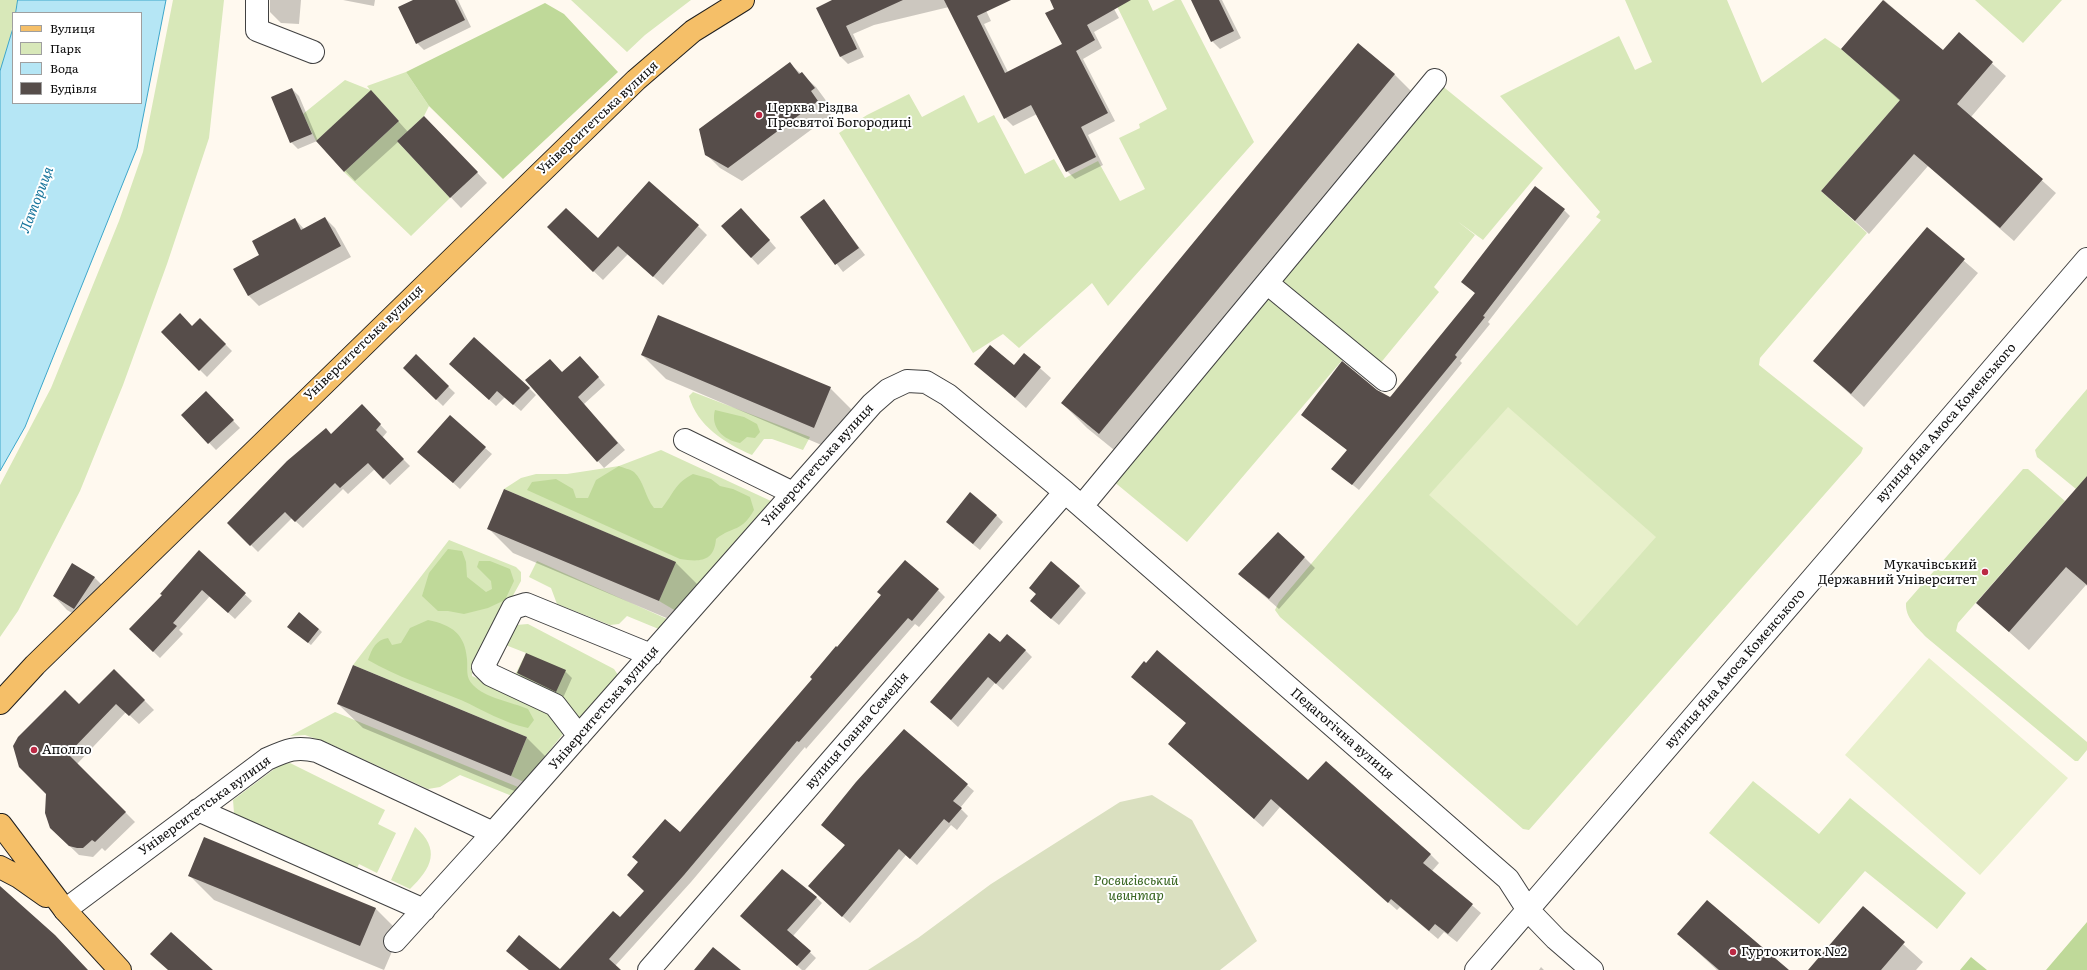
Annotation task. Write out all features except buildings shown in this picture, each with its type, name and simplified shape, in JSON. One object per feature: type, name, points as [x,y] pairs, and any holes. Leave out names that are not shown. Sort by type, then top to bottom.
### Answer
[{"type":"main road","name":"Університетська вулиця","points":[[0,703],[47,654],[636,80],[693,31],[743,0]]},
{"type":"main road","points":[[0,823],[65,910],[120,970]]},
{"type":"main road","points":[[0,868],[19,877],[65,910]]},
{"type":"street","points":[[257,0],[257,30],[313,52]]},
{"type":"street","points":[[1082,506],[1435,80]]},
{"type":"street","name":"вулиця Яна Амоса Коменського","points":[[1476,970],[2087,259]]},
{"type":"street","points":[[1267,283],[1385,380]]},
{"type":"street","name":"Університетська вулиця","points":[[65,910],[267,759],[284,750],[302,747],[317,751],[493,833],[872,404],[888,390],[907,382],[926,382],[948,395],[1082,506]]},
{"type":"street","points":[[685,440],[793,493]]},
{"type":"street","name":"вулиця Іоанна Семедія","points":[[649,970],[1065,492]]},
{"type":"street","name":"Педагогічна вулиця","points":[[1082,506],[1508,879],[1528,910],[1556,939],[1592,970]]},
{"type":"street","points":[[580,736],[555,705],[491,675],[483,667],[513,608],[526,604],[651,655]]},
{"type":"street","points":[[198,810],[424,910]]},
{"type":"street","points":[[395,941],[493,833]]},
{"type":"green space","points":[[0,0],[18,0],[16,12],[12,12],[11,40],[0,71]]},
{"type":"green space","points":[[173,0],[224,0],[209,138],[167,264],[123,385],[80,491],[18,611],[0,637],[0,485],[51,388],[119,221],[143,152]]},
{"type":"green space","points":[[571,0],[691,0],[645,35],[627,52]]},
{"type":"green space","points":[[1114,0],[1148,0],[1153,11],[1175,0],[1181,0],[1254,142],[1108,306],[1092,283],[1019,348],[1003,334],[973,353],[839,133],[867,115],[909,94],[922,117],[964,95],[978,123],[994,115],[1025,174],[1054,159],[1065,178],[1098,161],[1120,201],[1145,189],[1119,138],[1140,128],[1139,124],[1167,109]]},
{"type":"green space","points":[[1625,0],[1727,0],[1762,83],[1825,38],[1841,49],[1900,100],[1821,191],[1867,233],[1760,358],[1759,365],[1863,448],[1861,453],[1529,830],[1523,829],[1280,617],[1275,610],[1279,602],[1601,220],[1596,217],[1600,212],[1500,96],[1619,36],[1635,70],[1652,62]]},
{"type":"green space","points":[[1975,0],[2062,0],[2023,43]]},
{"type":"green space","points":[[545,3],[564,14],[618,72],[503,179],[429,106],[406,72]]},
{"type":"green space","points":[[406,72],[429,106],[424,116],[397,141],[450,198],[411,236],[344,172],[399,121],[371,91],[316,141],[303,114],[345,80],[370,90],[367,86]]},
{"type":"green space","points":[[1435,80],[1543,168],[1483,240],[1457,221],[1475,235],[1434,287],[1439,292],[1374,371],[1350,351],[1187,542],[1107,476]]},
{"type":"green space","points":[[2087,389],[2087,476],[2076,489],[2037,457],[2035,450]]},
{"type":"green space","points":[[693,392],[810,437],[803,450],[772,439],[764,439],[752,455],[722,439],[705,425],[693,407],[689,396]]},
{"type":"green space","points":[[1508,407],[1656,537],[1577,626],[1429,495]]},
{"type":"green space","points":[[715,410],[744,417],[757,424],[760,432],[755,438],[747,437],[740,443],[729,439],[716,428],[714,416]]},
{"type":"green space","points":[[661,450],[771,501],[676,611],[659,601],[675,562],[504,489],[521,478],[536,474],[567,474],[619,466]]},
{"type":"green space","points":[[619,466],[634,472],[654,508],[662,508],[678,485],[693,474],[711,479],[720,486],[733,489],[750,497],[754,510],[741,526],[716,539],[715,547],[705,559],[687,560],[680,559],[527,490],[532,482],[556,479],[573,489],[576,498],[588,498],[596,480]]},
{"type":"green space","points":[[2023,469],[2028,469],[2065,501],[1958,623],[1956,631],[2087,742],[2087,750],[2078,761],[2075,761],[1926,637],[1912,622],[1906,608],[1906,603]]},
{"type":"green space","points":[[449,540],[516,567],[521,572],[521,581],[472,670],[472,676],[547,709],[567,729],[524,782],[511,776],[527,737],[353,665]]},
{"type":"green space","points":[[448,549],[462,551],[466,562],[467,577],[486,592],[492,589],[491,581],[477,567],[479,561],[490,561],[510,569],[514,581],[505,600],[488,608],[464,614],[438,611],[422,596],[429,573]]},
{"type":"green space","points":[[537,561],[667,619],[661,630],[627,616],[619,624],[610,625],[557,604],[551,588],[529,577]]},
{"type":"green space","points":[[428,620],[450,628],[460,637],[466,650],[467,673],[470,682],[473,685],[484,693],[528,709],[534,720],[528,728],[502,720],[461,700],[402,677],[368,660],[373,648],[380,641],[388,638],[392,645],[401,643],[410,628]]},
{"type":"green space","points":[[528,624],[614,669],[618,675],[578,720],[513,679],[526,653],[503,644],[516,625]]},
{"type":"green space","points":[[1929,658],[2068,778],[1980,875],[1845,755]]},
{"type":"green space","points":[[335,712],[518,787],[512,796],[460,775],[440,787],[428,789],[328,743],[305,735],[290,736]]},
{"type":"green space","points":[[290,763],[385,810],[378,824],[396,833],[377,873],[359,864],[356,870],[241,819],[234,813],[233,800],[281,764]]},
{"type":"green space","points":[[1753,781],[1819,834],[1850,798],[1966,893],[1937,929],[1865,871],[1819,924],[1709,833]]},
{"type":"green space","name":"Росвигівський цвинтар","points":[[1152,795],[1192,820],[1257,941],[1220,970],[868,970],[918,938],[991,884],[1120,802]]},
{"type":"green space","points":[[415,827],[423,835],[431,851],[428,866],[424,874],[410,889],[391,880]]},
{"type":"green space","points":[[2087,922],[2087,970],[2046,970]]},
{"type":"green space","points":[[1971,957],[1987,970],[1960,970]]},
{"type":"water","name":"Латориця","points":[[18,0],[166,0],[137,148],[25,427],[0,471],[0,71],[12,31],[12,104],[142,104],[142,12],[16,12]]},
{"type":"place","name":"Церква Різдва Пресвятої Богородиці","points":[[759,115]]},
{"type":"place","name":"Мукачівський Державний Університет","points":[[1985,572]]},
{"type":"place","name":"Аполло","points":[[34,750]]},
{"type":"place","name":"Гуртожиток №2","points":[[1733,952]]}]
